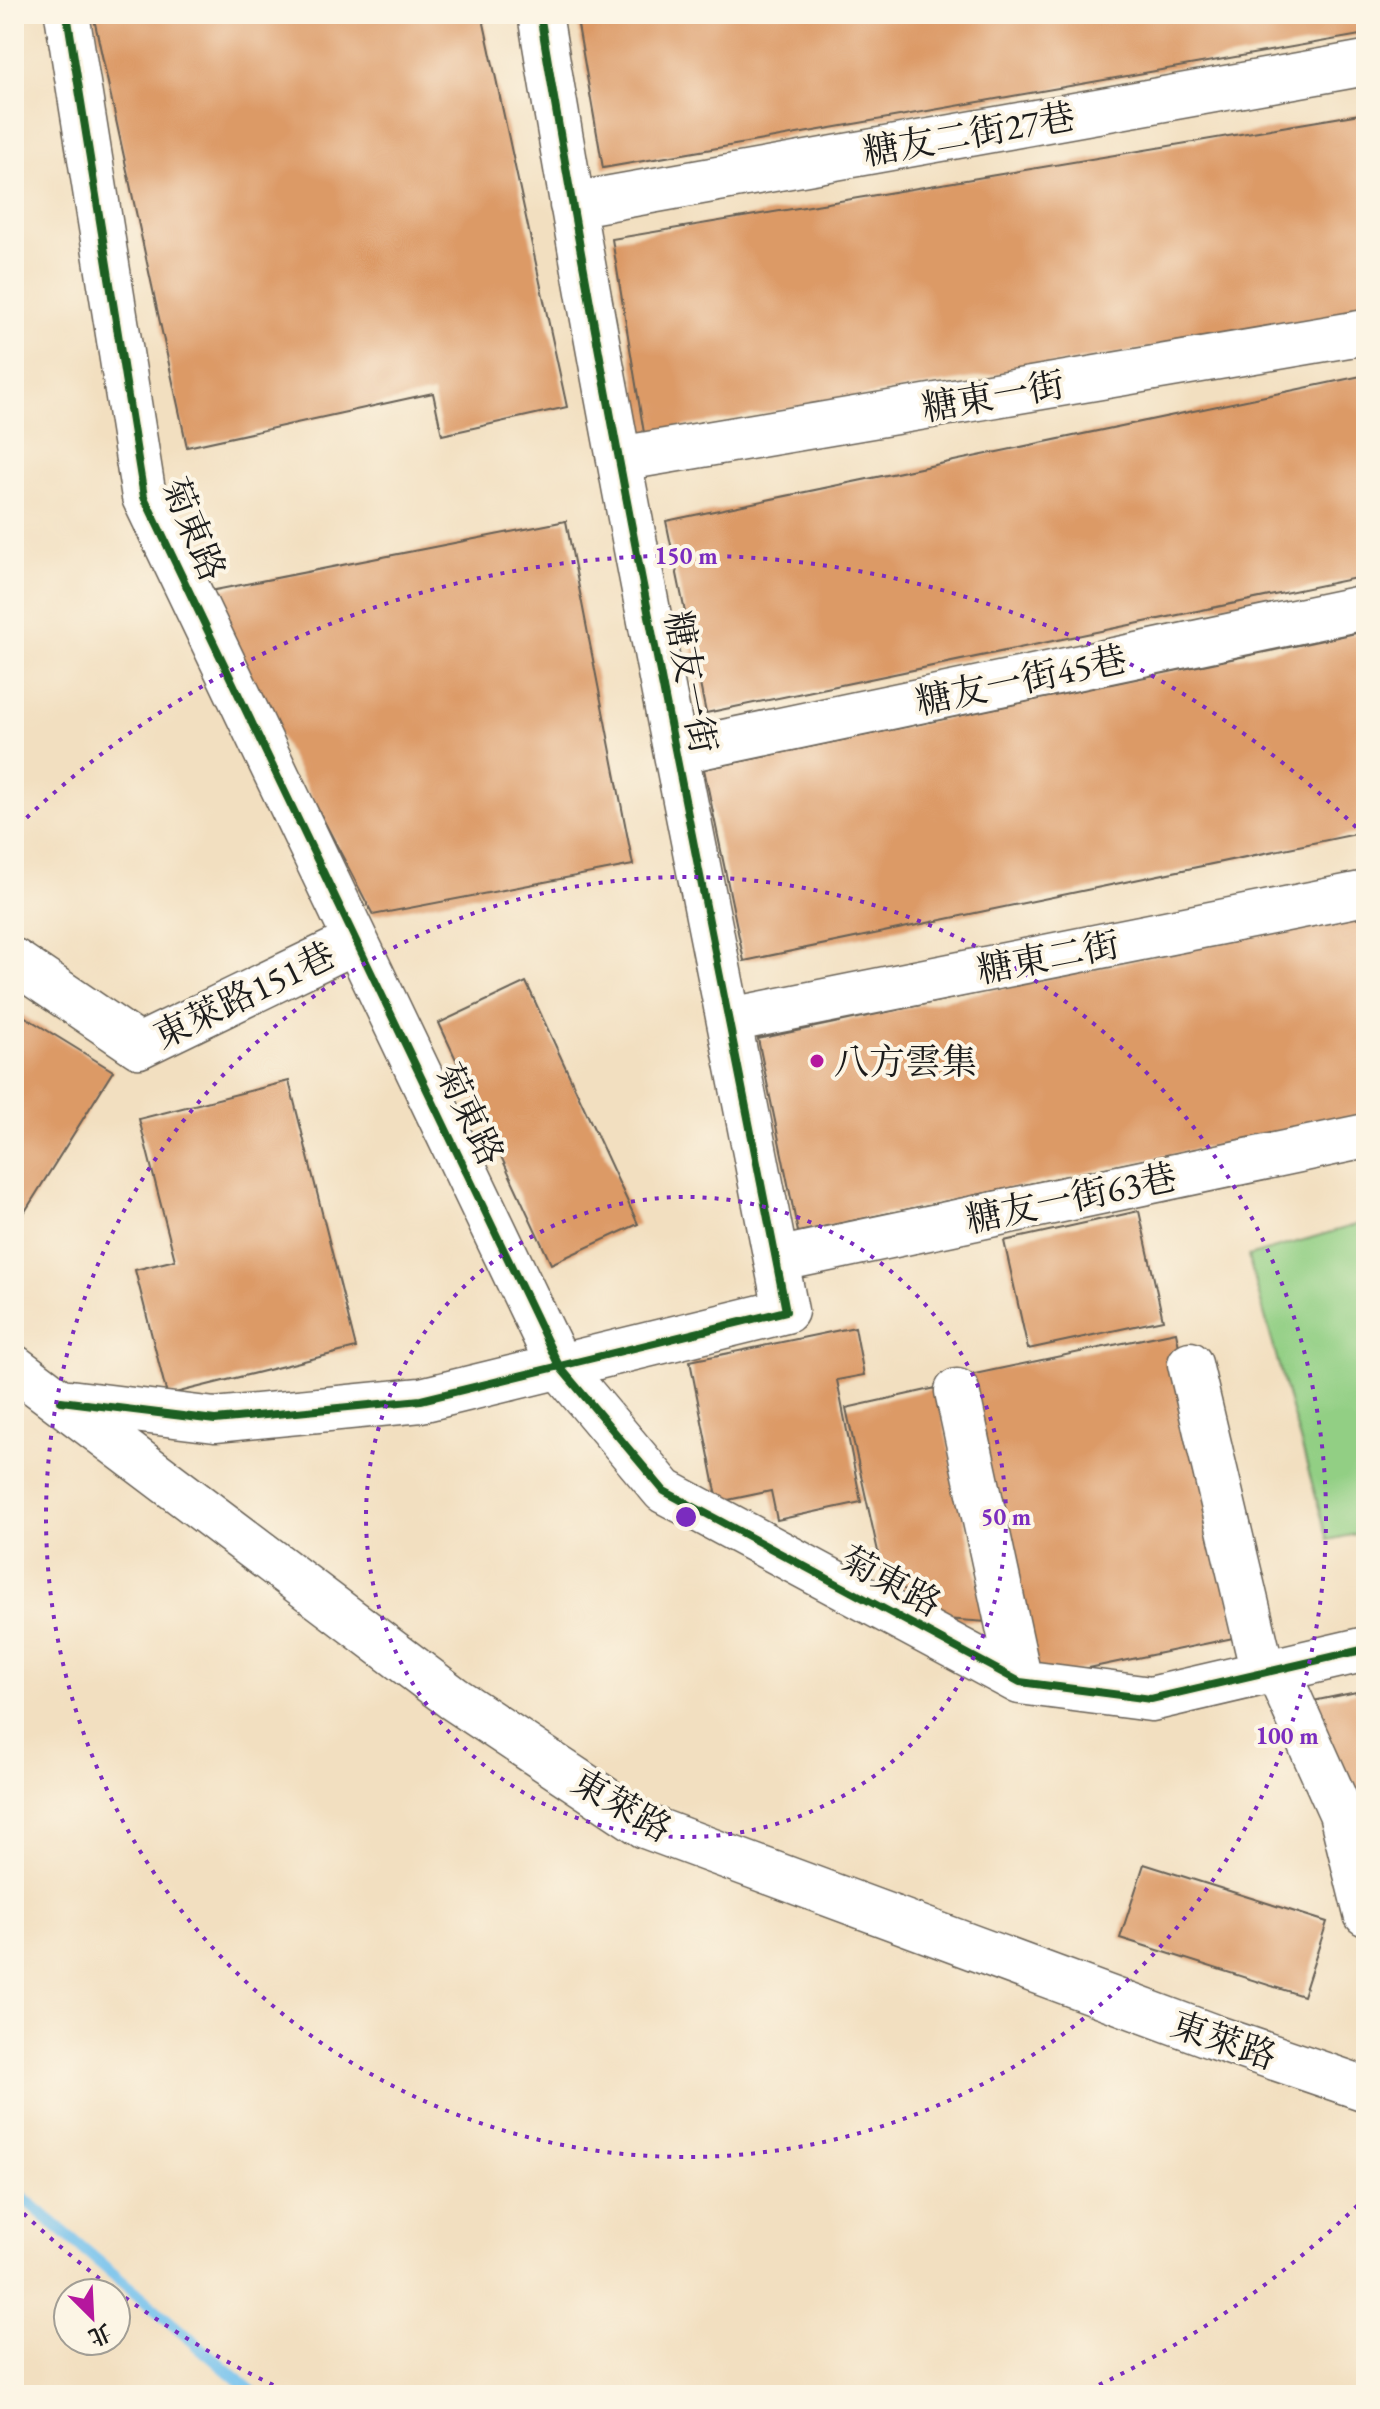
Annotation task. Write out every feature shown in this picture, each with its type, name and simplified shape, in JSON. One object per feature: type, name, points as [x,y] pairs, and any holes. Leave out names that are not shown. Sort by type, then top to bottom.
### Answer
[{"type":"street","name":"菊東路","points":[[67,14],[144,497],[559,1366],[664,1491],[1020,1682],[1151,1699],[1366,1649]]},
{"type":"street","name":"糖友一街","points":[[540,14],[619,459],[786,1311],[559,1366]]},
{"type":"street","name":"糖友二街27巷","points":[[572,205],[1366,63]]},
{"type":"street","name":"糖東一街","points":[[619,459],[1366,332]]},
{"type":"street","name":"糖友一街45巷","points":[[676,752],[1366,607]]},
{"type":"street","name":"糖東二街","points":[[730,1020],[1366,893]]},
{"type":"street","name":"東萊路151巷","points":[[14,961],[139,1046],[356,941]]},
{"type":"street","name":"糖友一街63巷","points":[[776,1260],[1366,1136]]},
{"type":"street","points":[[1190,1364],[1270,1672],[1341,1813],[1366,1914]]},
{"type":"street","points":[[61,1401],[215,1420],[421,1400],[559,1366]]},
{"type":"street","name":"東萊路","points":[[14,1367],[453,1698],[645,1826],[1217,2038],[1366,2089]]},
{"type":"street","points":[[957,1391],[1020,1682]]},
{"type":"green space","points":[[1366,1222],[1366,1532],[1328,1540],[1248,1256]]},
{"type":"building","points":[[93,14],[482,14],[567,407],[442,435],[433,393],[187,447]]},
{"type":"building","points":[[576,14],[1366,14],[1366,34],[603,168]]},
{"type":"building","points":[[1366,113],[1366,312],[644,433],[612,239]]},
{"type":"building","points":[[1366,375],[1366,576],[706,713],[666,521]]},
{"type":"building","points":[[566,521],[633,865],[373,915],[205,592]]},
{"type":"building","points":[[1366,631],[1366,832],[744,961],[704,769]]},
{"type":"building","points":[[1366,912],[1366,1114],[798,1232],[758,1039]]},
{"type":"building","points":[[526,982],[638,1224],[551,1264],[439,1023]]},
{"type":"building","points":[[14,1010],[113,1071],[24,1213],[14,1206]]},
{"type":"building","points":[[289,1081],[356,1348],[167,1395],[135,1270],[175,1260],[139,1119]]},
{"type":"building","points":[[1139,1211],[1163,1320],[1028,1349],[1004,1241]]},
{"type":"building","points":[[855,1327],[864,1375],[837,1380],[861,1502],[777,1520],[771,1491],[718,1502],[690,1361]]},
{"type":"building","points":[[1176,1332],[1238,1637],[1031,1680],[970,1375]]},
{"type":"building","points":[[936,1388],[987,1622],[945,1619],[883,1574],[846,1408]]},
{"type":"building","points":[[1366,1690],[1366,1849],[1313,1701]]},
{"type":"building","points":[[1144,1864],[1327,1922],[1303,1996],[1120,1938]]},
{"type":"waterway","points":[[14,2190],[256,2395]]},
{"type":"cycle path","points":[[67,14],[144,497],[559,1366],[664,1491],[1020,1682],[1151,1699],[1366,1649]]},
{"type":"cycle path","points":[[61,1401],[215,1420],[421,1400],[786,1311],[627,501],[540,14]]},
{"type":"place","name":"八方雲集","points":[[817,1061]]}]
